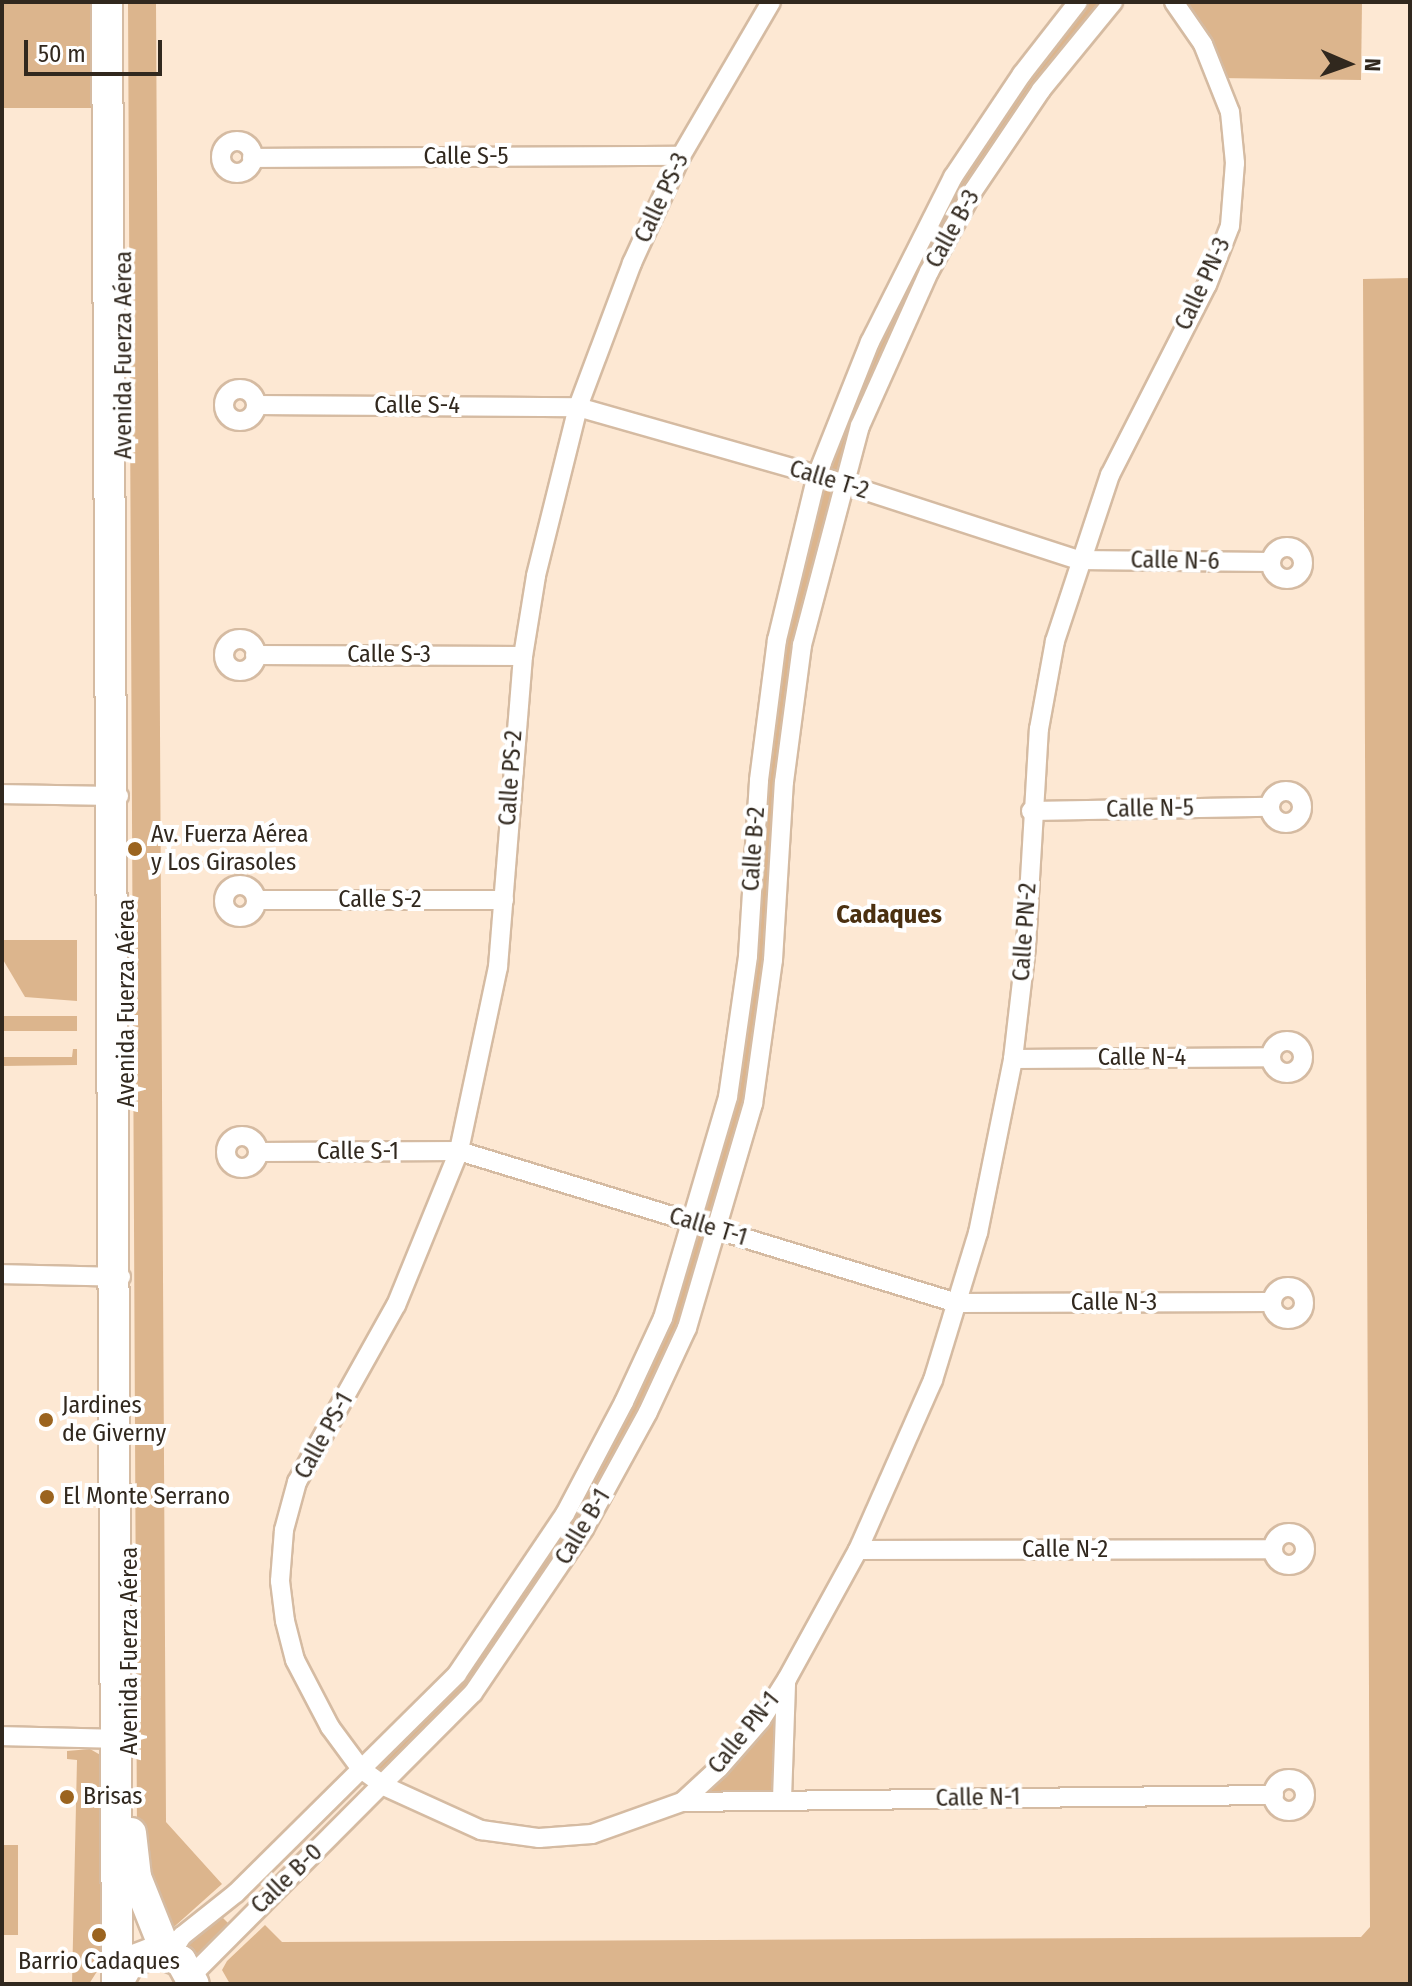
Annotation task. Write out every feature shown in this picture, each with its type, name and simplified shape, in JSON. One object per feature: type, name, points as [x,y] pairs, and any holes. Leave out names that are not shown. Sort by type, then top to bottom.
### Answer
[{"type":"main road","name":"Avenida Fuerza Aérea","points":[[107,2],[118,795],[122,1739],[136,1877],[156,1973]]},
{"type":"main road","name":"Avenida Fuerza Aérea","points":[[118,795],[123,2]]},
{"type":"main road","name":"Avenida Fuerza Aérea","points":[[122,1739],[156,1973]]},
{"type":"street","name":"Calle PS-3","points":[[578,407],[632,263],[681,156],[770,2]]},
{"type":"street","name":"Calle B-3","points":[[817,475],[870,342],[953,177],[1022,74],[1078,2]]},
{"type":"street","name":"Calle B-3","points":[[841,484],[892,353],[973,191],[1041,90],[1113,2]]},
{"type":"street","name":"Calle PN-3","points":[[1078,560],[1110,475],[1207,285],[1230,226],[1235,163],[1230,112],[1203,44],[1174,2]]},
{"type":"street","name":"Calle S-5","points":[[252,158],[681,156]]},
{"type":"street","points":[[953,177],[973,191]]},
{"type":"street","name":"Calle S-4","points":[[256,405],[578,407]]},
{"type":"street","name":"Calle T-2","points":[[578,407],[817,475],[1078,560]]},
{"type":"street","name":"Calle PS-2","points":[[459,1151],[482,1062],[504,900],[523,656],[536,576],[578,407]]},
{"type":"street","name":"Calle B-2","points":[[693,1223],[728,1097],[748,956],[759,780],[777,640],[817,475]]},
{"type":"street","name":"Calle B-2","points":[[718,1230],[753,1104],[773,960],[784,782],[802,645],[841,484]]},
{"type":"street","name":"Calle N-6","points":[[1078,560],[1271,562]]},
{"type":"street","name":"Calle PN-2","points":[[957,1303],[1000,1138],[1013,1059],[1026,946],[1031,811],[1041,715],[1078,560]]},
{"type":"street","name":"Calle S-3","points":[[255,655],[523,656]]},
{"type":"street","points":[[2,794],[118,795]]},
{"type":"street","name":"Calle N-5","points":[[1031,811],[1270,807]]},
{"type":"street","name":"Calle S-2","points":[[256,900],[504,900]]},
{"type":"street","name":"Calle N-4","points":[[1013,1059],[1271,1057]]},
{"type":"street","name":"Calle T-1","points":[[459,1151],[957,1303]]},
{"type":"street","name":"Calle S-1","points":[[258,1152],[459,1151]]},
{"type":"street","name":"Calle PS-1","points":[[361,1769],[330,1727],[295,1660],[280,1581],[284,1530],[297,1482],[396,1305],[459,1151]]},
{"type":"street","name":"Calle B-1","points":[[361,1769],[457,1674],[565,1514],[663,1318],[693,1223]]},
{"type":"street","name":"Calle B-1","points":[[384,1786],[473,1693],[584,1529],[687,1328],[718,1230]]},
{"type":"street","points":[[2,1274],[120,1277]]},
{"type":"street","name":"Calle N-3","points":[[957,1303],[1272,1302]]},
{"type":"street","name":"Calle PN-1","points":[[361,1769],[384,1786],[481,1830],[539,1838],[592,1834],[682,1802],[761,1720],[787,1679],[858,1550],[933,1380],[957,1303]]},
{"type":"street","points":[[565,1514],[584,1529]]},
{"type":"street","name":"Calle N-2","points":[[858,1550],[1273,1549]]},
{"type":"street","points":[[782,1799],[787,1679]]},
{"type":"street","points":[[2,1736],[122,1739]]},
{"type":"street","name":"Calle B-0","points":[[156,1973],[182,1936],[236,1893],[361,1769]]},
{"type":"street","name":"Calle B-0","points":[[156,1973],[384,1786]]},
{"type":"street","name":"Calle N-1","points":[[682,1802],[1274,1795]]},
{"type":"shaded area","points":[[2,2],[91,2],[91,108],[2,108]]},
{"type":"shaded area","points":[[128,2],[156,2],[166,1822],[222,1884],[175,1926],[167,1926],[137,1836]]},
{"type":"shaded area","points":[[1078,2],[1113,2],[1005,141],[860,426],[802,645],[753,1103],[687,1328],[529,1615],[384,1786],[361,1769],[510,1602],[663,1318],[728,1097],[759,780],[817,475],[907,261]]},
{"type":"shaded area","points":[[1174,2],[1362,2],[1361,80],[1218,78]]},
{"type":"shaded area","points":[[1410,278],[1410,1984],[230,1984],[222,1970],[227,1961],[265,1925],[282,1942],[1361,1937],[1370,1927],[1363,279]]},
{"type":"shaded area","points":[[2,940],[77,940],[77,1001],[25,997],[2,958]]},
{"type":"shaded area","points":[[2,1016],[77,1016],[77,1031],[2,1031]]},
{"type":"shaded area","points":[[73,1049],[77,1049],[77,1065],[2,1066],[2,1057],[72,1057]]},
{"type":"shaded area","points":[[787,1679],[782,1799],[682,1802]]},
{"type":"shaded area","points":[[90,1749],[104,1757],[103,1962],[89,1984],[72,1984],[77,1760],[67,1759],[67,1751]]},
{"type":"shaded area","points":[[2,1845],[18,1845],[18,1935],[2,1935]]},
{"type":"shaded area","points":[[217,1912],[230,1925],[196,1959],[183,1946]]},
{"type":"place","name":"Av. Fuerza Aérea y Los Girasoles","points":[[135,849]]},
{"type":"place","name":"Jardines de Giverny","points":[[46,1420]]},
{"type":"place","name":"El Monte Serrano","points":[[47,1497]]},
{"type":"place","name":"Brisas","points":[[67,1797]]},
{"type":"place","name":"Barrio Cadaques","points":[[99,1935]]},
{"type":"district","name":"Cadaques","points":[[889,915]]}]
